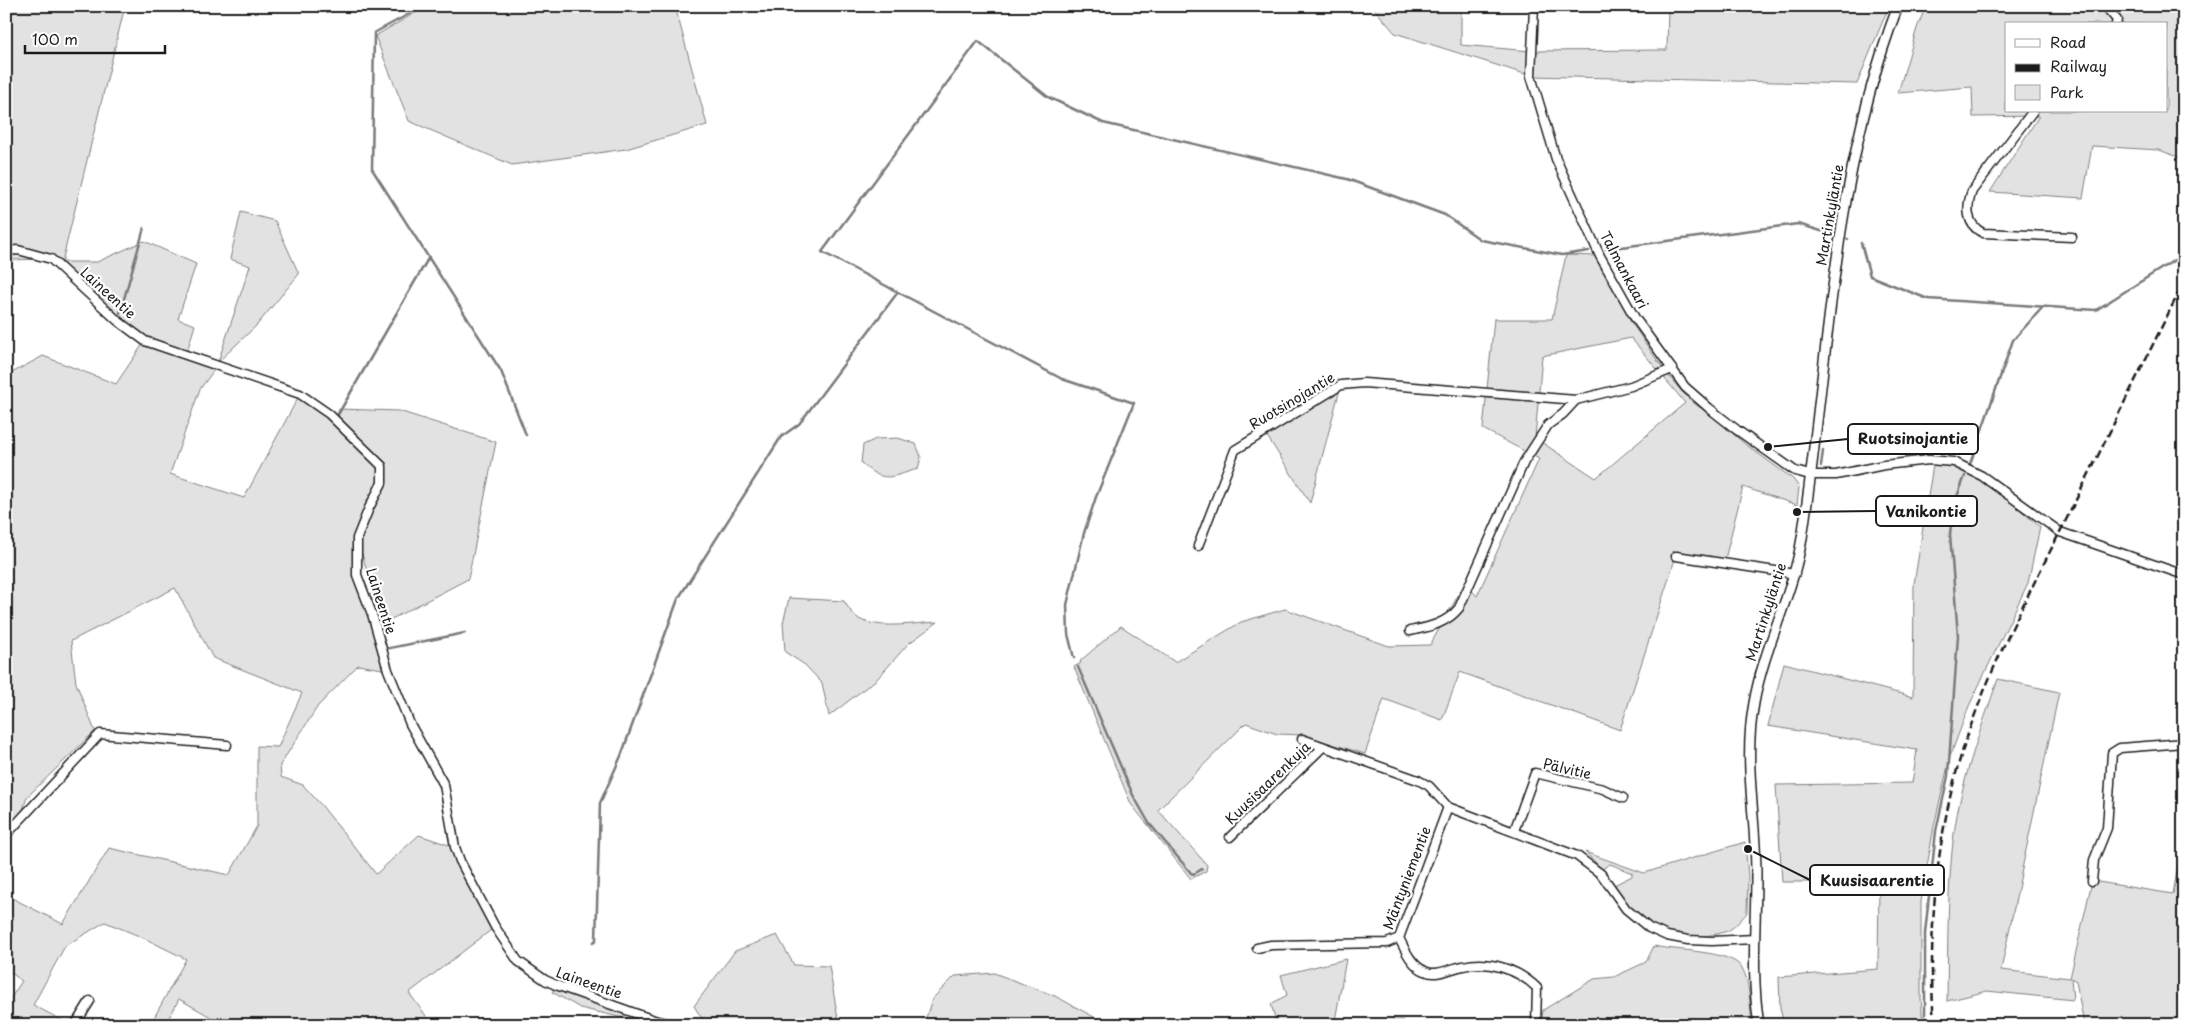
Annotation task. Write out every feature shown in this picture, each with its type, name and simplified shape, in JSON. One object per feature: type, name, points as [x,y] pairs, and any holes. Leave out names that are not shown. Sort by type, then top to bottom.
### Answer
[{"type":"street","name":"Talmankaari","points":[[1534,6],[1531,76],[1556,159],[1600,256],[1635,318],[1685,387],[1736,430],[1788,467],[1810,475]]},
{"type":"street","name":"Martinkyläntie","points":[[1759,1025],[1755,939],[1756,873],[1749,733],[1760,675],[1795,574],[1810,475],[1832,282],[1843,213],[1872,85],[1898,6]]},
{"type":"street","points":[[2104,6],[2117,20],[2116,22]]},
{"type":"street","points":[[2032,112],[1972,191],[1968,203],[1971,222],[1976,230],[1983,233],[2072,237]]},
{"type":"street","name":"Laineentie","points":[[6,251],[18,250],[51,258],[118,321],[145,341],[300,394],[329,414],[382,466],[382,483],[357,538],[357,575],[372,614],[388,670],[410,724],[444,785],[455,847],[460,861],[495,927],[518,961],[545,980],[556,985],[658,1021],[676,1025]]},
{"type":"street","name":"Ruotsinojantie","points":[[1198,546],[1235,450],[1341,385],[1364,383],[1576,400],[1631,386],[1672,369]]},
{"type":"street","points":[[1410,631],[1434,626],[1446,620],[1459,608],[1524,462],[1548,425],[1563,414],[1576,400]]},
{"type":"street","points":[[1810,475],[1836,475],[1884,465],[1929,460],[1954,462],[1982,476],[2060,532],[2184,575]]},
{"type":"street","points":[[1676,556],[1795,574]]},
{"type":"street","points":[[6,835],[100,734],[227,745]]},
{"type":"street","points":[[1302,739],[1418,780],[1429,786],[1448,807],[1577,856],[1601,874],[1634,918],[1648,928],[1667,936],[1712,941],[1755,939]]},
{"type":"street","points":[[2092,880],[2094,860],[2107,828],[2112,753],[2120,748],[2184,743]]},
{"type":"street","name":"Kuusisaarenkuja","points":[[1230,837],[1323,747]]},
{"type":"street","name":"Pälvitie","points":[[1514,831],[1535,773],[1603,789],[1623,798]]},
{"type":"street","name":"Mäntyniementie","points":[[1257,948],[1271,945],[1387,943],[1399,938],[1448,807]]},
{"type":"street","points":[[1399,938],[1410,958],[1424,971],[1432,973],[1476,963],[1492,964],[1528,978],[1537,988],[1536,1025]]},
{"type":"street","points":[[75,1025],[90,1001]]},
{"type":"green space","points":[[6,6],[125,6],[62,262],[51,259],[6,260]]},
{"type":"green space","points":[[427,6],[675,6],[707,125],[626,149],[512,165],[409,121],[375,36]]},
{"type":"green space","points":[[1372,6],[1461,6],[1461,45],[1531,51],[1667,50],[1668,6],[1889,6],[1857,84],[1531,76],[1395,33]]},
{"type":"green space","points":[[1926,6],[2184,6],[2184,159],[2159,150],[2092,146],[2083,198],[1990,192],[2039,116],[1973,117],[1972,87],[1898,93],[1917,28]]},
{"type":"green space","points":[[241,212],[275,221],[299,274],[257,325],[218,362],[250,266],[230,259]]},
{"type":"green space","points":[[144,241],[196,264],[178,319],[195,325],[186,355],[217,366],[200,389],[170,474],[244,498],[300,394],[336,418],[339,409],[399,411],[496,442],[468,579],[382,624],[358,540],[357,575],[388,670],[358,665],[318,706],[280,765],[281,777],[303,785],[376,874],[419,835],[455,847],[495,927],[409,993],[433,1025],[225,1025],[179,999],[165,1025],[150,1025],[186,959],[144,938],[105,922],[65,946],[33,1005],[71,1025],[6,1025],[6,1005],[22,981],[6,969],[6,895],[63,924],[109,848],[229,875],[257,826],[257,746],[278,747],[302,693],[213,658],[175,588],[71,641],[76,683],[95,731],[27,797],[20,819],[6,835],[6,376],[43,356],[116,384],[145,341],[118,321],[62,262],[97,262]]},
{"type":"green space","points":[[1566,255],[1600,256],[1635,318],[1629,319],[1653,355],[1675,383],[1695,404],[1793,479],[1799,487],[1797,505],[1743,487],[1724,563],[1676,556],[1620,730],[1460,672],[1442,720],[1384,699],[1365,754],[1303,735],[1277,734],[1246,723],[1158,810],[1207,865],[1206,871],[1191,879],[1131,804],[1074,667],[1081,663],[1080,661],[1121,626],[1175,662],[1241,622],[1285,609],[1389,646],[1430,645],[1465,583],[1477,596],[1539,459],[1483,429],[1494,319],[1552,319]],"holes":[[[1631,338],[1685,403],[1596,478],[1535,438],[1542,356]]]},
{"type":"green space","points":[[1341,385],[1310,503],[1265,433]]},
{"type":"green space","points":[[898,438],[916,444],[921,457],[918,469],[888,477],[876,474],[861,463],[863,445],[876,439]]},
{"type":"green space","points":[[1929,460],[1954,462],[1982,476],[2040,527],[2028,583],[1969,706],[1950,757],[1934,826],[1921,902],[1921,998],[1923,1025],[1784,1025],[1780,1008],[1779,977],[1878,969],[1879,882],[1782,882],[1776,785],[1912,783],[1917,750],[1768,726],[1784,663],[1913,697],[1914,584],[1933,465]]},
{"type":"green space","points":[[789,598],[844,601],[850,610],[863,621],[881,625],[938,622],[908,644],[877,679],[829,716],[822,683],[805,665],[785,652],[783,623]]},
{"type":"green space","points":[[1998,679],[2059,692],[2001,970],[2070,978],[2092,881],[2173,894],[2184,830],[2184,1025],[2084,1025],[2076,981],[2071,978],[2073,1000],[1987,991],[1947,1001],[1949,896],[1957,814],[1978,736]]},
{"type":"green space","points":[[1745,842],[1748,876],[1747,913],[1730,930],[1718,934],[1698,936],[1668,931],[1645,920],[1630,907],[1614,885],[1632,876],[1632,873],[1610,864],[1602,869],[1585,852],[1644,873]]},
{"type":"green space","points":[[777,935],[794,965],[829,966],[839,1025],[706,1025],[694,1006],[735,951]]},
{"type":"green space","points":[[1654,946],[1715,954],[1736,962],[1742,968],[1747,980],[1752,1025],[1642,1025],[1639,1021],[1634,1025],[1541,1025],[1543,1010],[1594,979],[1614,977],[1646,962]]},
{"type":"green space","points":[[1346,959],[1335,1021],[1403,1020],[1403,1025],[1277,1025],[1271,1004],[1287,995],[1281,975]]},
{"type":"green space","points":[[994,973],[1055,996],[1109,1025],[913,1025],[926,1018],[932,999],[955,976]]},
{"type":"green space","points":[[556,985],[635,1012],[632,1020],[580,1008],[552,992]]},
{"type":"waterway","points":[[424,6],[374,33],[372,169],[501,371],[526,435]]},
{"type":"waterway","points":[[1074,658],[1068,634],[1067,605],[1084,533],[1096,497],[1134,403],[1062,379],[822,252],[978,41],[1048,97],[1103,123],[1347,179],[1445,215],[1481,240],[1562,255],[1589,251]]},
{"type":"waterway","points":[[1606,249],[1798,224],[1831,234]]},
{"type":"waterway","points":[[120,313],[144,228]]},
{"type":"waterway","points":[[1861,243],[1870,276],[1928,299],[2096,310],[2184,254]]},
{"type":"waterway","points":[[336,418],[429,257]]},
{"type":"waterway","points":[[593,943],[596,940],[600,803],[621,756],[678,599],[781,437],[799,424],[898,292]]},
{"type":"waterway","points":[[1970,464],[2013,340],[2043,307]]},
{"type":"waterway","points":[[1821,466],[1823,451]]},
{"type":"waterway","points":[[1925,1025],[1925,933],[1936,831],[1948,776],[1958,636],[1950,534],[1953,507],[1965,476]]},
{"type":"waterway","points":[[385,649],[465,633]]},
{"type":"waterway","points":[[1078,667],[1133,795],[1149,823],[1191,873],[1194,874],[1202,869]]},
{"type":"railway","points":[[1934,1025],[1932,958],[1935,891],[1939,857],[1951,791],[1970,729],[1981,698],[2021,609],[2184,282]]},
{"type":"place","name":"Ruotsinojantie","points":[[1768,447]]},
{"type":"place","name":"Vanikontie","points":[[1797,512]]},
{"type":"place","name":"Kuusisaarentie","points":[[1748,849]]}]
